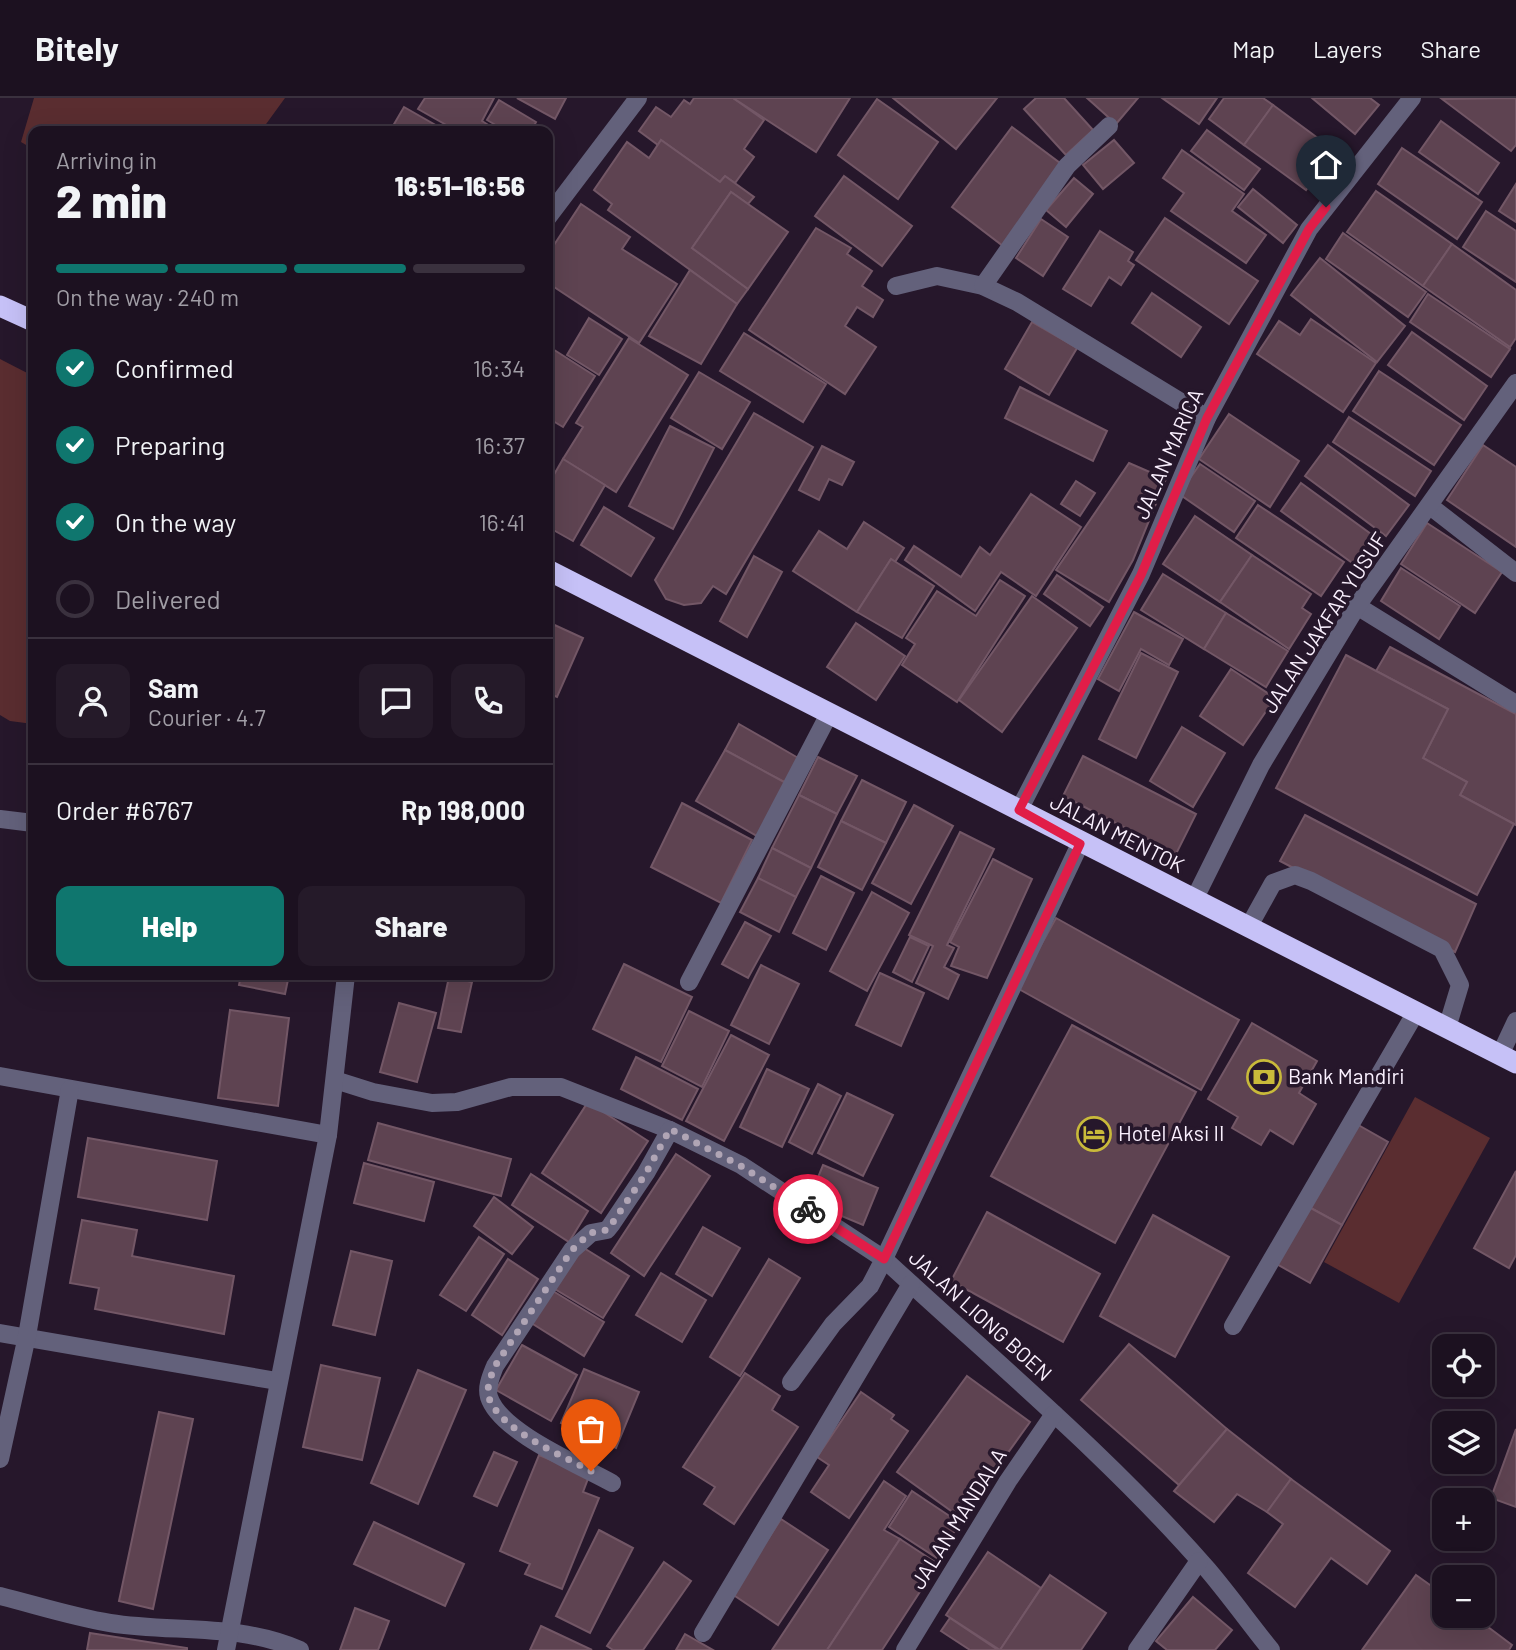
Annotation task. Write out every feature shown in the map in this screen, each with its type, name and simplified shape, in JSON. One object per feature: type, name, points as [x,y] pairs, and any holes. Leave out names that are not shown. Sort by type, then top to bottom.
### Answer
[{"type":"highway","points":[[0,306],[28,319]]},
{"type":"highway","name":"JALAN MENTOK","points":[[553,573],[1019,810],[1080,844],[1508,1059]]},
{"type":"street","points":[[553,210],[638,98]]},
{"type":"street","name":"JALAN MARICA","points":[[1019,810],[1141,575],[1207,418],[1309,229],[1412,98]]},
{"type":"street","points":[[984,286],[1067,166],[1109,126]]},
{"type":"street","points":[[896,286],[937,276],[984,286],[1017,302],[1207,418]]},
{"type":"street","name":"JALAN JAKFAR YUSUF","points":[[1194,900],[1261,765],[1357,607],[1516,383]]},
{"type":"street","points":[[1430,506],[1516,573]]},
{"type":"street","points":[[1357,607],[1516,704]]},
{"type":"street","points":[[689,982],[829,714]]},
{"type":"street","points":[[0,819],[28,822]]},
{"type":"street","name":"JALAN LIONG BOEN","points":[[1080,844],[884,1259],[1054,1414],[1199,1561],[1271,1650]]},
{"type":"street","points":[[1248,928],[1273,883],[1295,874],[1311,881],[1442,949],[1460,985],[1447,1028]]},
{"type":"street","points":[[226,1650],[277,1381],[328,1135],[345,980]]},
{"type":"street","points":[[1233,1326],[1416,1012]]},
{"type":"street","points":[[1508,1059],[1516,1021]]},
{"type":"street","points":[[0,1076],[328,1135]]},
{"type":"street","points":[[335,1080],[432,1103],[457,1102],[511,1087],[561,1087],[670,1129],[741,1166],[884,1259],[870,1286],[833,1324],[791,1382]]},
{"type":"street","points":[[0,1459],[27,1336],[70,1089]]},
{"type":"street","points":[[612,1483],[509,1425],[489,1397],[488,1384],[495,1366],[572,1250],[590,1233],[607,1230],[646,1173],[670,1129]]},
{"type":"street","points":[[703,1633],[911,1284]]},
{"type":"street","points":[[0,1333],[277,1381]]},
{"type":"street","name":"JALAN MANDALA","points":[[905,1650],[1007,1481],[1054,1414]]},
{"type":"street","points":[[1136,1650],[1199,1561]]},
{"type":"street","points":[[0,1596],[110,1623],[229,1632],[276,1640],[300,1650]]},
{"type":"shaded area","points":[[34,98],[285,98],[265,126],[28,126],[28,146],[21,142]]},
{"type":"shaded area","points":[[0,359],[28,373],[28,723],[10,721],[0,715]]},
{"type":"shaded area","points":[[1415,1097],[1490,1138],[1399,1303],[1324,1262]]},
{"type":"building","points":[[425,98],[494,98],[482,121],[490,126],[448,126],[418,109]]},
{"type":"building","points":[[517,98],[566,98],[555,119]]},
{"type":"building","points":[[694,98],[733,98],[764,120],[744,149],[754,157],[735,183],[725,176],[720,182],[661,140],[658,145],[639,131],[656,107],[671,117],[684,100],[690,104]]},
{"type":"building","points":[[733,98],[850,98],[816,152]]},
{"type":"building","points":[[893,98],[997,98],[956,149]]},
{"type":"building","points":[[1036,98],[1064,98],[1093,130],[1066,155],[1024,109]]},
{"type":"building","points":[[1087,98],[1138,98],[1116,124]]},
{"type":"building","points":[[1162,98],[1217,98],[1199,124]]},
{"type":"building","points":[[1224,98],[1263,98],[1273,105],[1244,145],[1209,119]]},
{"type":"building","points":[[1312,98],[1370,98],[1379,105],[1355,134]]},
{"type":"building","points":[[1516,98],[1516,145],[1511,151],[1442,99]]},
{"type":"building","points":[[877,99],[938,142],[898,199],[838,155]]},
{"type":"building","points":[[499,100],[536,122],[534,126],[497,126],[487,120]]},
{"type":"building","points":[[1273,105],[1334,150],[1306,190],[1244,145]]},
{"type":"building","points":[[404,107],[437,126],[393,126]]},
{"type":"building","points":[[1441,121],[1499,163],[1478,194],[1419,152]]},
{"type":"building","points":[[1012,127],[1064,166],[1003,246],[952,207]]},
{"type":"building","points":[[1207,130],[1260,169],[1244,190],[1191,151]]},
{"type":"building","points":[[661,140],[720,182],[725,176],[754,197],[748,204],[731,192],[692,248],[748,289],[737,304],[608,210],[612,204],[594,190],[627,142],[649,158]]},
{"type":"building","points":[[1114,140],[1134,163],[1103,189],[1083,165]]},
{"type":"building","points":[[1402,148],[1482,202],[1457,239],[1378,184]]},
{"type":"building","points":[[1182,150],[1244,194],[1232,211],[1266,235],[1246,263],[1171,211],[1184,193],[1163,178]]},
{"type":"building","points":[[844,176],[912,226],[882,266],[815,216]]},
{"type":"building","points":[[1074,178],[1093,194],[1066,227],[1046,210]]},
{"type":"building","points":[[1516,184],[1516,222],[1499,211]]},
{"type":"building","points":[[1253,189],[1297,225],[1283,243],[1238,207]]},
{"type":"building","points":[[1376,191],[1452,244],[1423,286],[1347,232]]},
{"type":"building","points":[[731,192],[788,232],[748,289],[692,248]]},
{"type":"building","points":[[581,204],[630,237],[622,249],[677,284],[639,343],[553,286],[553,246]]},
{"type":"building","points":[[1486,211],[1516,231],[1516,282],[1463,247]]},
{"type":"building","points":[[1165,218],[1258,281],[1229,324],[1136,260]]},
{"type":"building","points":[[1041,219],[1068,237],[1043,276],[1016,258]]},
{"type":"building","points":[[816,228],[851,248],[847,254],[872,271],[862,286],[883,300],[873,317],[857,307],[845,326],[876,347],[845,394],[749,330]]},
{"type":"building","points":[[1100,231],[1133,252],[1128,261],[1134,265],[1121,285],[1109,277],[1091,306],[1063,289]]},
{"type":"building","points":[[1343,233],[1426,292],[1408,317],[1326,259]]},
{"type":"building","points":[[1452,244],[1516,290],[1516,338],[1510,347],[1423,286]]},
{"type":"building","points":[[1320,258],[1405,326],[1377,362],[1291,295]]},
{"type":"building","points":[[690,270],[737,304],[701,364],[649,336]]},
{"type":"building","points":[[1152,293],[1201,327],[1181,357],[1132,323]]},
{"type":"building","points":[[1428,294],[1510,349],[1491,377],[1410,322]]},
{"type":"building","points":[[589,318],[622,339],[599,375],[567,355]]},
{"type":"building","points":[[1311,319],[1376,363],[1343,412],[1257,354],[1279,321],[1300,335]]},
{"type":"building","points":[[1032,322],[1077,348],[1049,395],[1005,369]]},
{"type":"building","points":[[1412,332],[1487,386],[1464,420],[1388,365]]},
{"type":"building","points":[[744,333],[826,384],[803,422],[720,371]]},
{"type":"building","points":[[629,338],[688,375],[616,492],[563,459],[583,427],[576,423]]},
{"type":"building","points":[[553,349],[595,376],[563,427],[553,421]]},
{"type":"building","points":[[1379,371],[1461,425],[1434,465],[1353,411]]},
{"type":"building","points":[[699,372],[750,402],[722,449],[671,418]]},
{"type":"building","points":[[1020,387],[1107,431],[1093,461],[1005,418]]},
{"type":"building","points":[[754,413],[813,447],[726,594],[713,586],[701,603],[684,605],[666,599],[655,580]]},
{"type":"building","points":[[1229,414],[1299,461],[1270,507],[1199,459]]},
{"type":"building","points":[[1349,417],[1431,471],[1415,496],[1333,442]]},
{"type":"building","points":[[670,426],[714,448],[673,529],[629,506]]},
{"type":"building","points":[[1328,445],[1409,505],[1386,536],[1305,476]]},
{"type":"building","points":[[1483,445],[1516,467],[1516,547],[1447,500]]},
{"type":"building","points":[[822,446],[854,462],[842,485],[829,479],[819,500],[799,490]]},
{"type":"building","points":[[563,459],[605,485],[573,541],[553,530],[553,476]]},
{"type":"building","points":[[1129,463],[1166,479],[1133,560],[1109,602],[1056,570]]},
{"type":"building","points":[[1200,464],[1255,501],[1234,532],[1179,494]]},
{"type":"building","points":[[1076,481],[1095,493],[1080,516],[1061,504]]},
{"type":"building","points":[[1301,483],[1382,542],[1362,570],[1281,511]]},
{"type":"building","points":[[1031,494],[1081,527],[1036,596],[1001,572],[975,611],[905,560],[914,546],[961,577],[980,547],[990,555]]},
{"type":"building","points":[[1258,505],[1344,562],[1321,596],[1236,538]]},
{"type":"building","points":[[604,507],[654,538],[631,576],[581,545]]},
{"type":"building","points":[[1195,516],[1252,555],[1220,602],[1163,564]]},
{"type":"building","points":[[864,522],[904,548],[895,562],[891,559],[857,612],[793,571],[819,531],[847,549]]},
{"type":"building","points":[[1427,523],[1502,572],[1475,613],[1401,564]]},
{"type":"building","points":[[1252,555],[1311,594],[1302,608],[1311,614],[1289,649],[1220,602]]},
{"type":"building","points":[[754,556],[782,572],[747,637],[720,621]]},
{"type":"building","points":[[891,559],[934,586],[902,638],[857,612]]},
{"type":"building","points":[[1401,568],[1460,606],[1439,639],[1381,601]]},
{"type":"building","points":[[1163,574],[1226,613],[1204,649],[1141,610]]},
{"type":"building","points":[[1057,575],[1103,607],[1090,626],[1044,594]]},
{"type":"building","points":[[1000,580],[1025,596],[957,702],[902,665],[915,644],[906,638],[937,591],[976,616]]},
{"type":"building","points":[[1032,596],[1077,628],[1002,732],[959,700]]},
{"type":"building","points":[[1134,612],[1183,639],[1169,665],[1141,649],[1119,691],[1098,679]]},
{"type":"building","points":[[1226,613],[1288,651],[1266,687],[1204,649]]},
{"type":"building","points":[[856,623],[905,656],[876,700],[827,667]]},
{"type":"building","points":[[553,624],[583,638],[557,697],[553,695]]},
{"type":"building","points":[[1390,647],[1516,714],[1516,825],[1460,795],[1467,782],[1423,758],[1448,709],[1376,671]]},
{"type":"building","points":[[1141,653],[1178,672],[1136,758],[1099,739]]},
{"type":"building","points":[[1346,655],[1448,709],[1423,758],[1467,782],[1460,795],[1514,824],[1477,895],[1276,788]]},
{"type":"building","points":[[1231,669],[1275,698],[1243,745],[1200,716]]},
{"type":"building","points":[[739,724],[800,759],[786,783],[725,750]]},
{"type":"building","points":[[1182,727],[1225,753],[1193,807],[1150,781]]},
{"type":"building","points":[[725,750],[786,783],[757,836],[696,801]]},
{"type":"building","points":[[1083,756],[1196,814],[1176,854],[1063,796]]},
{"type":"building","points":[[818,757],[857,776],[837,814],[799,795]]},
{"type":"building","points":[[862,780],[906,802],[886,843],[841,821]]},
{"type":"building","points":[[799,795],[837,814],[811,868],[772,848]]},
{"type":"building","points":[[682,803],[752,840],[721,903],[651,867]]},
{"type":"building","points":[[914,805],[953,826],[911,904],[872,883]]},
{"type":"building","points":[[1305,815],[1476,904],[1455,952],[1280,861]]},
{"type":"building","points":[[841,821],[886,843],[862,890],[818,867]]},
{"type":"building","points":[[960,832],[994,849],[947,945],[954,948],[944,967],[959,975],[948,999],[916,983],[933,946],[909,935]]},
{"type":"building","points":[[772,848],[811,868],[796,897],[758,878]]},
{"type":"building","points":[[993,859],[1032,879],[987,978],[951,966],[959,947],[950,942]]},
{"type":"building","points":[[821,876],[854,893],[826,950],[793,933]]},
{"type":"building","points":[[758,878],[796,897],[779,932],[740,912]]},
{"type":"building","points":[[872,892],[909,913],[867,991],[830,971]]},
{"type":"building","name":"Hotel Aksi II","points":[[1056,918],[1239,1020],[1201,1090],[1017,988]]},
{"type":"building","points":[[745,922],[771,936],[748,978],[722,964]]},
{"type":"building","points":[[910,937],[929,946],[912,982],[893,972]]},
{"type":"building","points":[[624,964],[692,997],[661,1062],[593,1029]]},
{"type":"building","points":[[761,965],[799,984],[769,1044],[731,1025]]},
{"type":"building","points":[[880,973],[924,993],[901,1046],[856,1025]]},
{"type":"building","points":[[240,980],[288,980],[285,994],[239,985]]},
{"type":"building","points":[[448,980],[472,982],[461,1032],[438,1028]]},
{"type":"building","points":[[399,1003],[436,1013],[417,1082],[380,1072]]},
{"type":"building","points":[[230,1010],[289,1018],[278,1106],[218,1098]]},
{"type":"building","points":[[689,1011],[729,1031],[702,1087],[662,1066]]},
{"type":"building","name":"Bank Mandiri","points":[[1252,1023],[1317,1061],[1299,1093],[1316,1104],[1293,1144],[1270,1130],[1261,1145],[1232,1128],[1238,1117],[1208,1099]]},
{"type":"building","name":"Hotel Aksi II","points":[[1072,1025],[1196,1092],[1115,1243],[991,1176]]},
{"type":"building","points":[[731,1035],[769,1055],[724,1141],[686,1121]]},
{"type":"building","points":[[636,1057],[698,1089],[682,1120],[621,1089]]},
{"type":"building","points":[[767,1069],[809,1089],[782,1147],[740,1127]]},
{"type":"building","points":[[818,1084],[841,1096],[812,1154],[789,1142]]},
{"type":"building","points":[[847,1093],[893,1115],[863,1176],[818,1153]]},
{"type":"building","points":[[588,1102],[648,1141],[601,1213],[542,1173]]},
{"type":"building","points":[[1353,1122],[1388,1142],[1342,1225],[1307,1206]]},
{"type":"building","points":[[378,1123],[511,1159],[501,1196],[368,1160]]},
{"type":"building","points":[[88,1138],[217,1161],[207,1220],[78,1197]]},
{"type":"building","points":[[676,1154],[710,1176],[644,1276],[611,1253]]},
{"type":"building","points":[[364,1163],[434,1182],[424,1221],[354,1203]]},
{"type":"building","points":[[823,1165],[878,1188],[863,1225],[808,1202]]},
{"type":"building","points":[[1516,1171],[1516,1255],[1509,1268],[1474,1248]]},
{"type":"building","points":[[531,1174],[588,1211],[569,1242],[512,1205]]},
{"type":"building","points":[[494,1197],[533,1227],[512,1254],[474,1226]]},
{"type":"building","points":[[1307,1206],[1342,1225],[1310,1283],[1275,1263]]},
{"type":"building","points":[[987,1212],[1100,1274],[1063,1342],[951,1281]]},
{"type":"building","points":[[1153,1215],[1229,1257],[1175,1357],[1100,1316]]},
{"type":"building","points":[[82,1220],[137,1230],[132,1256],[234,1276],[224,1334],[95,1309],[99,1288],[70,1283]]},
{"type":"building","points":[[703,1227],[740,1248],[712,1296],[676,1274]]},
{"type":"building","points":[[479,1237],[504,1254],[466,1311],[440,1295]]},
{"type":"building","points":[[579,1245],[629,1276],[603,1318],[553,1288]]},
{"type":"building","points":[[351,1251],[392,1261],[375,1335],[333,1325]]},
{"type":"building","points":[[508,1259],[538,1279],[502,1335],[472,1315]]},
{"type":"building","points":[[769,1259],[800,1278],[740,1376],[710,1357]]},
{"type":"building","points":[[661,1273],[706,1300],[682,1342],[636,1315]]},
{"type":"building","points":[[548,1288],[604,1322],[584,1356],[528,1321]]},
{"type":"building","points":[[1129,1344],[1227,1429],[1179,1485],[1081,1400]]},
{"type":"building","points":[[522,1345],[577,1375],[551,1421],[496,1390]]},
{"type":"building","points":[[321,1365],[380,1378],[362,1460],[303,1447]]},
{"type":"building","points":[[584,1369],[639,1392],[616,1448],[561,1423]]},
{"type":"building","points":[[418,1370],[466,1390],[418,1504],[371,1483]]},
{"type":"building","points":[[745,1373],[780,1396],[772,1410],[798,1427],[734,1524],[704,1504],[715,1487],[683,1467]]},
{"type":"building","points":[[967,1376],[1030,1422],[961,1518],[897,1472]]},
{"type":"building","points":[[861,1392],[894,1415],[891,1419],[908,1431],[849,1518],[811,1492],[829,1465],[817,1457]]},
{"type":"building","points":[[159,1412],[193,1419],[153,1609],[119,1601]]},
{"type":"building","points":[[1227,1429],[1291,1479],[1267,1512],[1237,1494],[1214,1522],[1174,1491]]},
{"type":"building","points":[[1516,1429],[1516,1507],[1495,1499],[1495,1488]]},
{"type":"building","points":[[494,1452],[517,1462],[497,1506],[474,1496]]},
{"type":"building","points":[[539,1455],[589,1476],[583,1492],[599,1498],[562,1589],[525,1574],[530,1564],[500,1551]]},
{"type":"building","points":[[1291,1479],[1390,1551],[1367,1584],[1331,1558],[1295,1607],[1248,1573],[1283,1524],[1267,1512]]},
{"type":"building","points":[[884,1481],[906,1496],[884,1530],[900,1539],[827,1650],[772,1650]]},
{"type":"building","points":[[912,1491],[960,1523],[937,1558],[889,1527]]},
{"type":"building","points":[[781,1519],[828,1550],[778,1625],[732,1594]]},
{"type":"building","points":[[374,1522],[464,1564],[445,1606],[354,1564]]},
{"type":"building","points":[[599,1530],[633,1548],[590,1633],[556,1616]]},
{"type":"building","points":[[900,1539],[938,1564],[882,1650],[827,1650]]},
{"type":"building","points":[[988,1552],[1041,1588],[1000,1650],[946,1615]]},
{"type":"building","points":[[664,1562],[691,1581],[643,1650],[613,1650],[607,1646]]},
{"type":"building","points":[[1050,1575],[1106,1613],[1081,1650],[1000,1650]]},
{"type":"building","points":[[1416,1575],[1432,1586],[1432,1628],[1489,1628],[1512,1645],[1509,1650],[1362,1650]]},
{"type":"building","points":[[1193,1597],[1232,1630],[1215,1650],[1167,1650],[1156,1641]]},
{"type":"building","points":[[355,1608],[389,1621],[378,1650],[340,1650]]},
{"type":"building","points":[[950,1618],[998,1650],[970,1650],[941,1631]]},
{"type":"building","points":[[541,1626],[592,1650],[530,1650]]},
{"type":"building","points":[[90,1633],[187,1648],[187,1650],[87,1650]]},
{"type":"building","points":[[685,1634],[713,1650],[676,1650]]},
{"type":"way so far","points":[[591,1471],[509,1425],[497,1412],[489,1397],[488,1384],[495,1366],[572,1250],[590,1233],[607,1230],[646,1173],[670,1129],[741,1166],[808,1209]]},
{"type":"place","name":"Bank Mandiri","points":[[1264,1077]]},
{"type":"place","name":"Hotel Aksi II","points":[[1094,1134]]},
{"type":"route","points":[[808,1209],[884,1259],[1080,844],[1019,810],[1141,575],[1207,418],[1309,229],[1326,207]]}]
